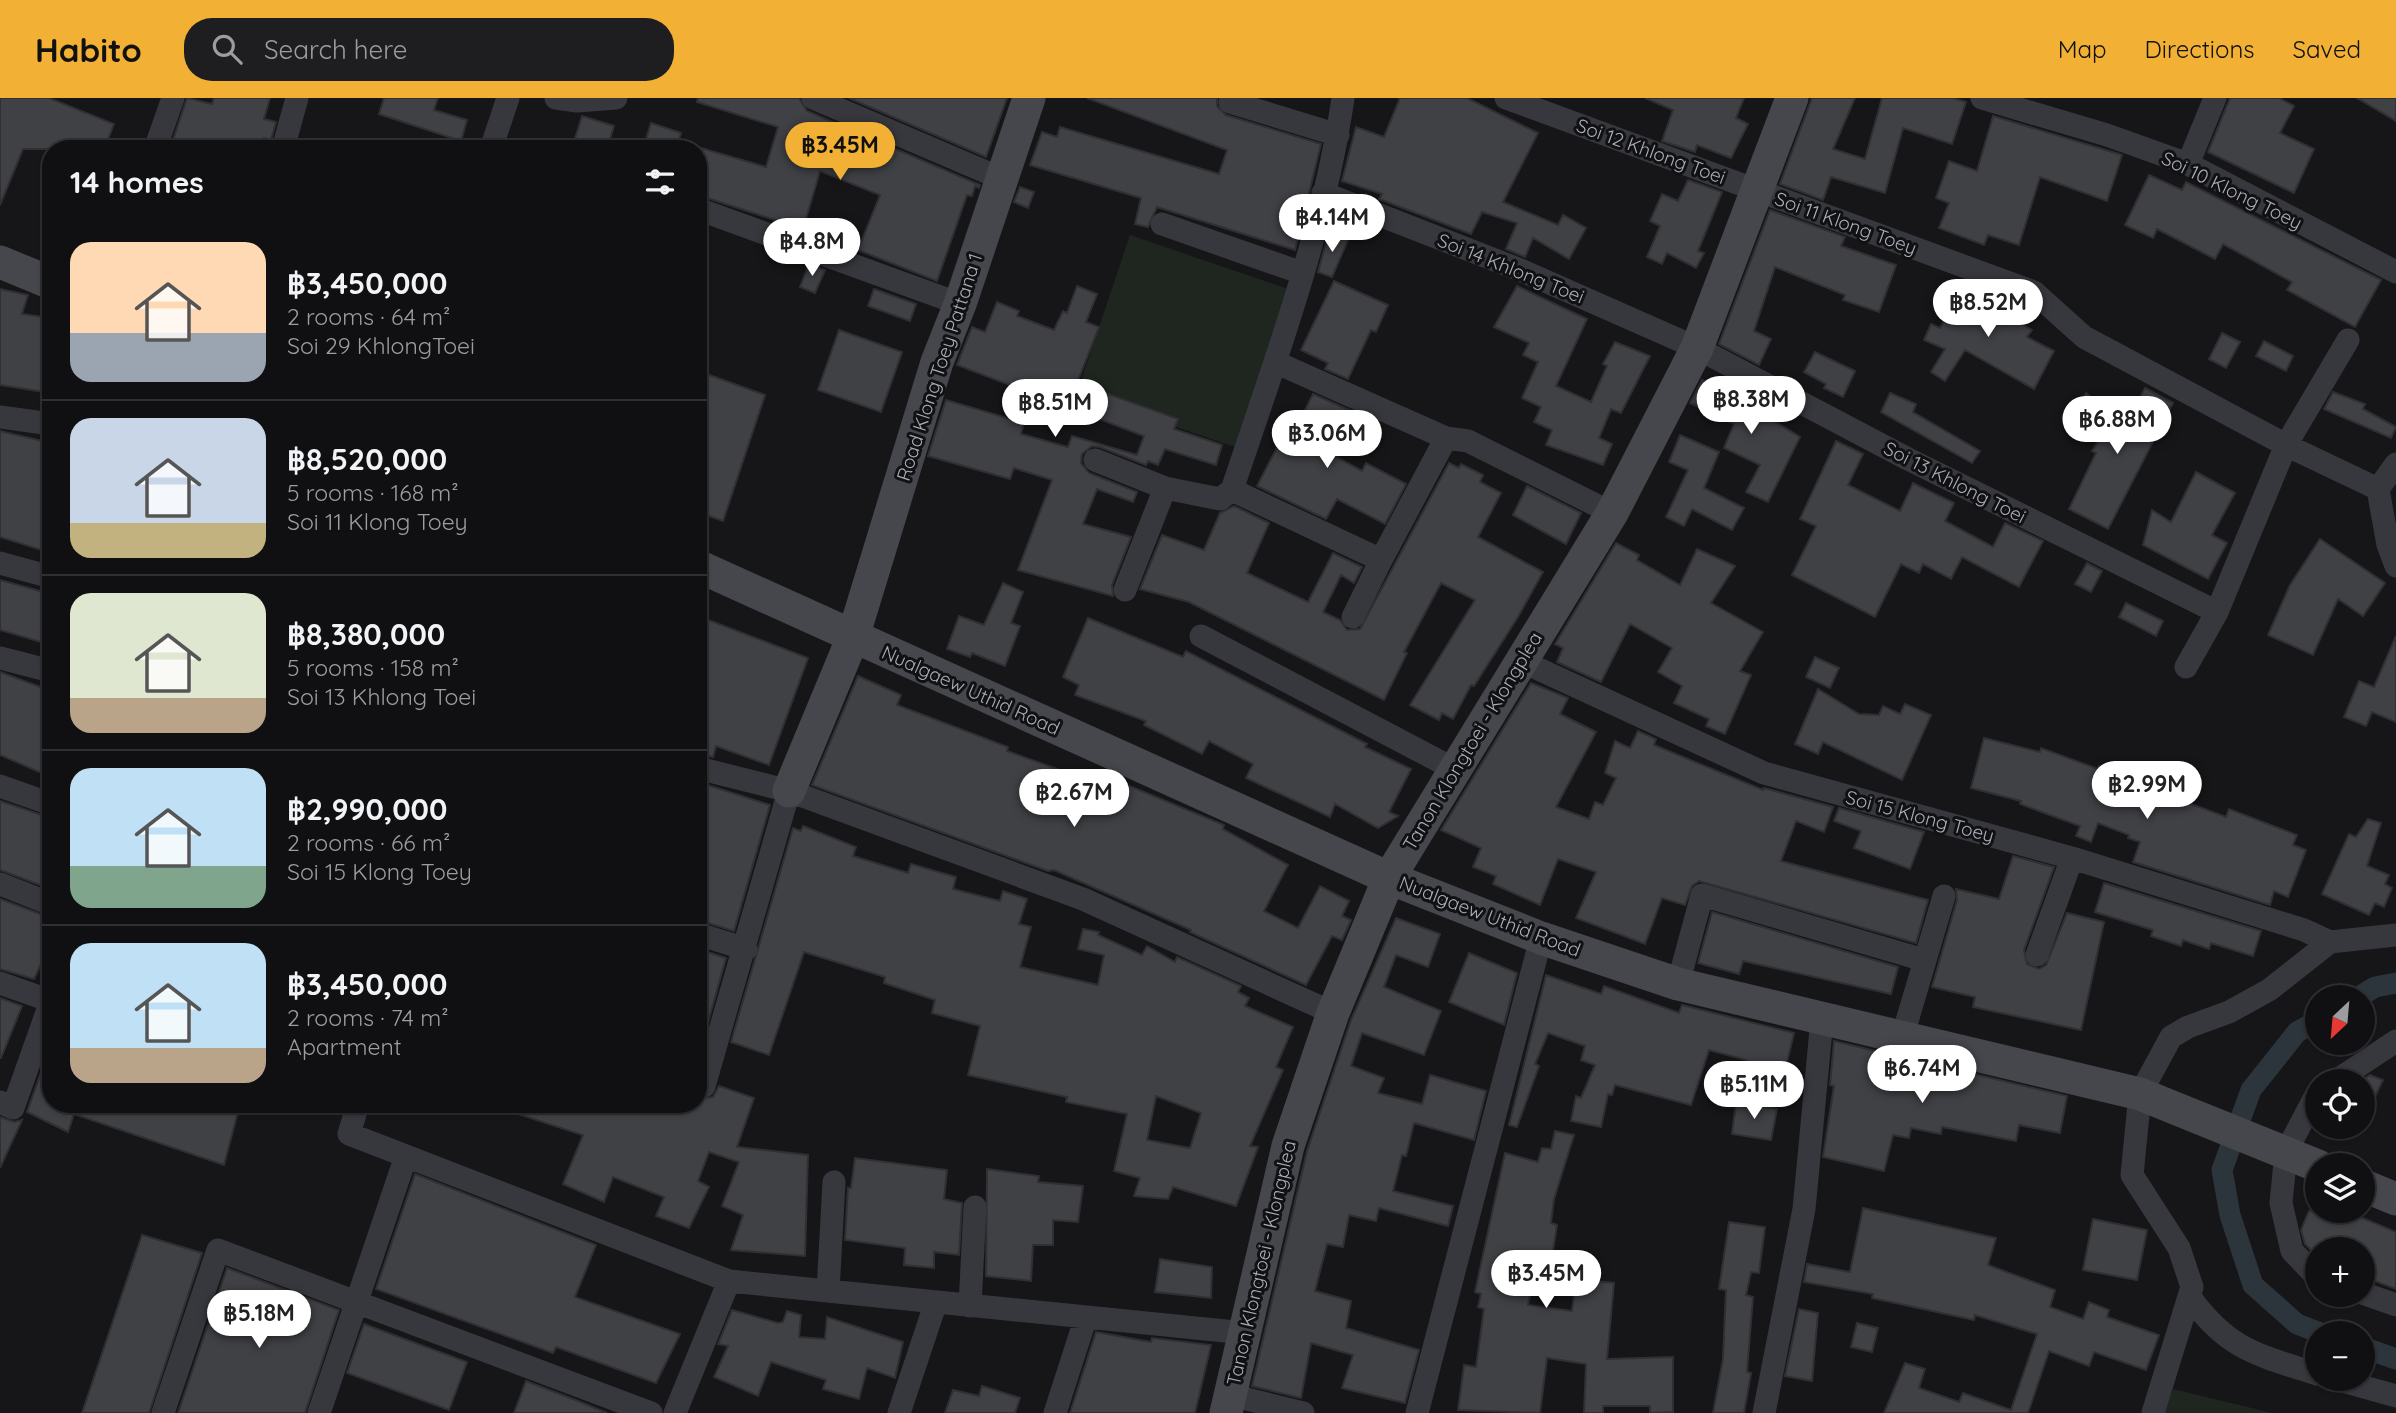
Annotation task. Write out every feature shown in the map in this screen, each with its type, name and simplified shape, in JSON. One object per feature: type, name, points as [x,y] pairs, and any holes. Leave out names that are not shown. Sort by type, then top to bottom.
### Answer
[{"type":"street","points":[[158,140],[173,98]]},
{"type":"street","points":[[285,140],[297,98]]},
{"type":"street","points":[[494,140],[508,98]]},
{"type":"street","points":[[556,98],[577,101],[616,98]]},
{"type":"street","points":[[813,98],[1000,178]]},
{"type":"street","name":"Road Klong Toey Pattana 1","points":[[789,791],[853,637],[937,362],[960,304],[1029,98]]},
{"type":"street","points":[[1095,460],[1165,488],[1220,499],[1232,490],[1275,362],[1301,273],[1338,135],[1343,98]]},
{"type":"street","name":"Soi 12 Khlong Toei","points":[[1506,98],[1756,190]]},
{"type":"street","name":"Tanon Klongtoei - Klongplea","points":[[1228,1404],[1288,1146],[1334,1013],[1389,878],[1612,513],[1697,348],[1792,98]]},
{"type":"street","name":"Soi 10 Klong Toey","points":[[1982,98],[2107,135],[2188,164],[2396,272]]},
{"type":"street","points":[[2188,164],[2214,98]]},
{"type":"street","points":[[1230,102],[1338,135]]},
{"type":"street","name":"Soi 11 Klong Toey","points":[[1756,190],[2034,292],[2084,337],[2286,445],[2378,489]]},
{"type":"street","name":"Soi 14 Khlong Toei","points":[[1323,193],[1518,269],[1697,348]]},
{"type":"street","points":[[707,212],[960,304]]},
{"type":"street","points":[[1162,224],[1301,273]]},
{"type":"street","points":[[0,262],[42,279]]},
{"type":"street","points":[[2186,667],[2217,612],[2286,445],[2348,340]]},
{"type":"street","name":"Soi 13 Khlong Toei","points":[[1697,348],[1908,459],[2217,612]]},
{"type":"street","points":[[1275,362],[1457,439],[1612,513]]},
{"type":"street","points":[[0,417],[42,423]]},
{"type":"street","points":[[1353,617],[1381,560],[1457,439]]},
{"type":"street","points":[[2396,464],[2378,489],[2388,545],[2396,566]]},
{"type":"street","points":[[1125,590],[1165,488]]},
{"type":"street","points":[[1232,490],[1381,560]]},
{"type":"street","points":[[0,563],[42,575]]},
{"type":"street","name":"Nualgaew Uthid Road","points":[[707,570],[1389,878],[1541,938],[1678,985],[1967,1051],[2152,1099],[2305,1160]]},
{"type":"street","points":[[1201,636],[1454,769]]},
{"type":"street","points":[[0,658],[42,669]]},
{"type":"street","name":"Soi 15 Klong Toey","points":[[1521,661],[1764,773],[2072,858],[2304,930],[2330,942]]},
{"type":"street","points":[[707,770],[789,791],[1083,899],[1334,1013]]},
{"type":"street","points":[[0,786],[42,801]]},
{"type":"street","points":[[707,1076],[746,949],[789,791]]},
{"type":"street","points":[[2037,954],[2072,858]]},
{"type":"street","points":[[0,884],[42,901]]},
{"type":"street","points":[[1678,985],[1702,895],[1924,960]]},
{"type":"street","points":[[1902,1038],[1944,896]]},
{"type":"street","points":[[2153,1413],[2190,1297],[2190,1277],[2179,1248],[2132,1175],[2171,1037],[2188,1027],[2229,1012],[2269,990],[2330,942],[2396,935]]},
{"type":"street","points":[[707,937],[746,949]]},
{"type":"street","points":[[1417,1413],[1541,938]]},
{"type":"street","points":[[0,983],[42,998]]},
{"type":"street","points":[[1764,1413],[1804,1209],[1822,1019]]},
{"type":"street","points":[[0,1102],[13,1108],[42,1026]]},
{"type":"street","points":[[2354,1069],[2396,1041]]},
{"type":"street","points":[[2305,1112],[2281,1150],[2281,1203],[2292,1251],[2305,1265]]},
{"type":"street","points":[[355,1113],[349,1134],[729,1282],[1245,1333]]},
{"type":"street","points":[[319,1413],[406,1156]]},
{"type":"street","points":[[828,1291],[834,1182]]},
{"type":"street","points":[[2375,1190],[2396,1199]]},
{"type":"street","points":[[970,1306],[975,1207]]},
{"type":"street","points":[[163,1413],[218,1250],[651,1413]]},
{"type":"street","points":[[675,1413],[729,1282]]},
{"type":"street","points":[[2190,1297],[2223,1335],[2242,1348],[2305,1370]]},
{"type":"street","points":[[2375,1298],[2396,1305]]},
{"type":"street","points":[[899,1413],[936,1302]]},
{"type":"street","points":[[1055,1413],[1086,1317]]},
{"type":"street","points":[[2375,1390],[2396,1396]]},
{"type":"street","points":[[1228,1404],[1303,1413]]},
{"type":"shaded area","points":[[1130,235],[1288,289],[1235,447],[1077,393]]},
{"type":"shaded area","points":[[2173,1389],[2272,1413],[2163,1413]]},
{"type":"building","points":[[0,98],[49,98],[114,124],[108,140],[42,140],[42,149],[23,149],[0,205]]},
{"type":"building","points":[[187,98],[212,104],[214,98],[270,98],[264,119],[276,122],[271,140],[173,140]]},
{"type":"building","points":[[384,98],[438,98],[434,110],[467,120],[461,140],[458,140],[379,114]]},
{"type":"building","points":[[698,98],[799,98],[807,111],[980,185],[979,188],[975,186],[972,196],[967,195],[937,281],[858,250],[880,195],[820,171],[803,229],[707,198],[707,150],[766,167],[778,127],[697,102]]},
{"type":"building","points":[[849,98],[1007,98],[986,157]]},
{"type":"building","points":[[1087,98],[1217,98],[1217,106],[1226,115],[1321,144],[1295,250],[1157,207],[1148,227],[1135,224],[1141,198],[1030,165],[1042,132],[1057,137],[1060,127],[1219,174],[1227,150]]},
{"type":"building","points":[[1400,98],[1467,98],[1538,133],[1503,202],[1558,225],[1563,215],[1586,228],[1569,259],[1533,238],[1525,257],[1506,249],[1517,223],[1482,212],[1471,234],[1379,199],[1382,194],[1342,181],[1356,127],[1384,137]]},
{"type":"building","points":[[1645,98],[1744,98],[1736,118],[1748,124],[1731,158],[1697,145],[1695,152],[1662,141],[1673,110]]},
{"type":"building","points":[[1812,98],[1855,98],[1833,149],[1865,159],[1882,98],[1953,98],[1966,102],[1952,144],[1903,128],[1885,193],[1831,177],[1823,200],[1780,184]]},
{"type":"building","points":[[2230,98],[2279,98],[2294,106],[2280,133],[2314,149],[2294,193],[2208,152]]},
{"type":"building","points":[[2357,98],[2396,98],[2396,121]]},
{"type":"building","points":[[582,116],[614,126],[610,140],[575,140]]},
{"type":"building","points":[[1993,116],[2122,155],[2107,201],[2040,177],[2019,245],[1988,235],[1984,245],[1939,228],[1949,203],[1936,198],[1949,161],[1977,171]]},
{"type":"building","points":[[651,123],[681,133],[679,140],[646,140]]},
{"type":"building","points":[[2149,175],[2182,190],[2186,182],[2381,280],[2355,327],[2287,290],[2292,282],[2223,244],[2215,259],[2157,229],[2153,238],[2125,225]]},
{"type":"building","points":[[1688,180],[1722,192],[1698,251],[1704,253],[1696,268],[1667,253],[1662,264],[1647,257],[1660,226],[1650,221],[1662,194],[1678,201]]},
{"type":"building","points":[[1020,187],[1034,192],[1028,208],[1014,202]]},
{"type":"building","points":[[1770,210],[1845,237],[1841,246],[1896,265],[1879,312],[1843,300],[1845,295],[1775,267],[1754,331],[1771,339],[1759,365],[1719,344]]},
{"type":"building","points":[[1329,232],[1348,240],[1332,277],[1318,272]]},
{"type":"building","points":[[809,264],[825,270],[815,293],[800,287]]},
{"type":"building","points":[[1334,281],[1388,305],[1376,332],[1371,330],[1348,379],[1325,369],[1328,363],[1301,350]]},
{"type":"building","points":[[1967,282],[1993,292],[1988,304],[2032,330],[2027,337],[2054,351],[2034,389],[1965,350],[1945,381],[1931,372],[1945,349],[1924,340],[1931,324],[1940,328],[1951,308],[1954,310]]},
{"type":"building","points":[[1077,286],[1097,294],[1086,322],[1099,327],[1077,383],[1178,419],[1174,429],[1222,445],[1216,465],[1165,449],[1158,465],[1148,461],[1146,465],[1100,447],[1092,446],[1082,454],[1081,463],[1089,473],[1137,492],[1133,502],[1097,489],[1083,524],[1131,537],[1112,585],[1113,596],[1018,570],[1052,480],[1014,468],[1010,479],[928,456],[946,400],[1024,423],[1021,434],[1068,447],[1072,436],[1137,455],[1144,436],[957,365],[972,327],[985,332],[997,302],[1019,311],[1017,316],[1054,330],[1063,311],[1067,313]]},
{"type":"building","points":[[1517,286],[1587,319],[1556,386],[1591,402],[1607,366],[1603,364],[1615,342],[1650,356],[1621,413],[1611,409],[1599,438],[1612,444],[1603,465],[1546,445],[1552,430],[1534,422],[1541,407],[1522,398],[1538,362],[1523,355],[1529,343],[1494,327]]},
{"type":"building","points":[[0,289],[28,295],[22,314],[42,317],[42,392],[0,385]]},
{"type":"building","points":[[874,289],[916,304],[910,321],[868,306]]},
{"type":"building","points":[[839,330],[902,352],[881,412],[818,390]]},
{"type":"building","points":[[2222,333],[2240,342],[2226,368],[2209,359]]},
{"type":"building","points":[[2264,341],[2293,356],[2286,371],[2256,356]]},
{"type":"building","points":[[1815,352],[1855,371],[1843,397],[1824,388],[1826,384],[1804,372]]},
{"type":"building","points":[[707,374],[765,395],[723,521],[707,515]]},
{"type":"building","points":[[1702,380],[1772,412],[1769,418],[1800,437],[1768,502],[1746,492],[1760,465],[1724,448],[1734,424],[1690,403]]},
{"type":"building","points":[[2145,388],[2173,403],[2108,529],[2069,509],[2096,453],[2092,451],[2106,428],[2076,413],[2086,393],[2124,428]]},
{"type":"building","points":[[2333,392],[2365,404],[2363,409],[2396,427],[2391,438],[2324,409]]},
{"type":"building","points":[[1890,393],[1916,404],[1913,412],[1980,451],[1972,463],[1881,412]]},
{"type":"building","points":[[1313,394],[1349,410],[1329,453],[1362,471],[1366,463],[1406,484],[1385,524],[1337,499],[1326,519],[1257,486],[1282,438],[1296,445],[1311,416],[1304,412]]},
{"type":"building","points":[[0,431],[42,441],[42,550],[0,537]]},
{"type":"building","points":[[1680,435],[1719,452],[1704,488],[1744,508],[1732,530],[1692,509],[1684,526],[1666,517],[1688,470],[1669,462]]},
{"type":"building","points":[[1836,441],[1863,454],[1848,485],[1900,511],[1913,483],[1954,503],[1945,521],[1993,547],[2005,523],[2043,541],[2019,587],[1962,557],[1951,579],[1923,564],[1919,573],[1901,564],[1875,617],[1792,575],[1816,526],[1800,519]]},
{"type":"building","points":[[1449,463],[1459,468],[1461,464],[1483,475],[1480,482],[1501,493],[1478,537],[1543,572],[1518,617],[1474,686],[1471,685],[1453,719],[1442,713],[1439,720],[1410,705],[1475,600],[1441,583],[1404,652],[1407,653],[1384,700],[1189,602],[1140,589],[1162,535],[1204,550],[1220,513],[1234,506],[1269,523],[1247,573],[1308,602],[1333,553],[1362,567],[1354,583],[1341,575],[1323,612],[1340,620],[1347,630],[1360,629]]},
{"type":"building","points":[[2196,472],[2235,493],[2212,535],[2227,543],[2208,579],[2143,545],[2152,510],[2171,522]]},
{"type":"building","points":[[1527,486],[1581,513],[1566,544],[1513,515]]},
{"type":"building","points":[[2320,539],[2385,583],[2363,616],[2338,599],[2313,655],[2268,635],[2290,585]]},
{"type":"building","points":[[1616,543],[1639,555],[1637,560],[1680,585],[1697,549],[1735,566],[1711,603],[1763,632],[1740,671],[1751,675],[1725,734],[1706,726],[1709,719],[1674,703],[1682,686],[1658,672],[1672,648],[1630,624],[1601,682],[1557,662],[1563,648],[1555,644]]},
{"type":"building","points":[[2087,563],[2102,571],[2091,592],[2075,584]]},
{"type":"building","points":[[0,580],[42,592],[42,642],[0,630]]},
{"type":"building","points":[[1003,583],[1023,592],[1011,623],[1020,626],[1005,666],[972,653],[970,657],[947,649],[959,616],[984,625]]},
{"type":"building","points":[[2126,603],[2163,621],[2156,636],[2119,617]]},
{"type":"building","points":[[1088,618],[1183,657],[1186,651],[1411,769],[1389,812],[1398,816],[1378,828],[1335,804],[1330,817],[1246,778],[1253,764],[1209,741],[1202,754],[1144,725],[1146,721],[1075,695],[1079,685],[1063,677]]},
{"type":"building","points":[[707,619],[808,658],[769,765],[716,746],[713,757],[707,756]]},
{"type":"building","points":[[2396,636],[2396,722],[2372,712],[2366,726],[2344,717],[2359,681],[2374,687]]},
{"type":"building","points":[[1815,657],[1839,668],[1830,688],[1806,677]]},
{"type":"building","points":[[0,672],[42,688],[42,773],[0,755]]},
{"type":"building","points":[[858,676],[901,695],[897,705],[1008,747],[1007,751],[1116,790],[1120,782],[1224,825],[1223,829],[1288,865],[1264,911],[1298,928],[1320,886],[1349,901],[1342,916],[1351,920],[1342,940],[1332,936],[1306,985],[1190,932],[1191,930],[1054,870],[1048,871],[812,785]]},
{"type":"building","points":[[1531,683],[1568,698],[1560,714],[1596,732],[1556,807],[1589,819],[1595,802],[1603,805],[1616,778],[1605,773],[1615,741],[1630,748],[1638,731],[1656,739],[1654,745],[1763,790],[1764,788],[1833,807],[1824,832],[1796,821],[1781,861],[1928,900],[1916,943],[1699,881],[1692,886],[1685,905],[1662,898],[1645,944],[1576,918],[1596,872],[1558,859],[1540,905],[1493,884],[1496,876],[1473,867],[1481,848],[1441,830]]},
{"type":"building","points":[[1818,689],[1859,714],[1879,715],[1883,706],[1900,714],[1905,704],[1931,715],[1902,780],[1823,742],[1818,754],[1795,744]]},
{"type":"building","points":[[1984,738],[2040,752],[2041,748],[2098,769],[2099,766],[2128,776],[2127,780],[2226,817],[2229,809],[2297,835],[2293,845],[2306,850],[2288,897],[2274,891],[2270,905],[2133,862],[2140,842],[2128,838],[2129,835],[2098,823],[2091,842],[2076,836],[2080,826],[2020,804],[2021,801],[1971,788]]},
{"type":"building","points":[[707,785],[770,805],[734,931],[707,923]]},
{"type":"building","points":[[0,801],[42,815],[42,886],[0,870]]},
{"type":"building","points":[[1839,808],[1924,832],[1910,869],[1854,848],[1861,831],[1834,821]]},
{"type":"building","points":[[2368,819],[2381,823],[2367,866],[2389,875],[2385,884],[2392,888],[2384,907],[2375,903],[2369,915],[2322,894],[2349,834],[2356,837]]},
{"type":"building","points":[[803,826],[856,847],[853,856],[908,873],[911,864],[956,877],[953,889],[1000,901],[1003,891],[1027,899],[1019,924],[1031,927],[1020,967],[1098,985],[1104,955],[1078,949],[1083,929],[1099,932],[1098,935],[1142,955],[1147,946],[1175,962],[1177,957],[1241,986],[1238,992],[1249,998],[1245,1006],[1293,1027],[1276,1067],[1283,1070],[1250,1146],[1258,1147],[1236,1206],[1173,1187],[1168,1199],[1134,1196],[1140,1178],[1114,1171],[1127,1114],[1066,1102],[1067,1097],[968,1075],[980,1026],[932,1013],[935,1000],[884,983],[885,977],[804,952],[769,1055],[731,1042],[793,828],[801,831]],"holes":[[[1156,1096],[1201,1113],[1190,1148],[1147,1140]]]},
{"type":"building","points":[[2013,856],[2054,867],[2024,950],[2027,964],[2039,969],[2046,965],[2067,913],[2104,922],[2081,1030],[1973,1007],[1975,997],[1932,987],[1957,900],[1956,889],[1999,899]]},
{"type":"building","points":[[2104,883],[2261,931],[2253,956],[2211,943],[2209,949],[2183,940],[2181,946],[2151,936],[2153,930],[2095,912]]},
{"type":"building","points":[[0,899],[42,915],[42,962],[34,979],[0,969]]},
{"type":"building","points":[[1712,912],[1898,967],[1891,994],[1743,961],[1739,974],[1698,963]]},
{"type":"building","points":[[1396,918],[1440,934],[1428,967],[1396,955],[1384,987],[1441,1011],[1424,1055],[1362,1033],[1351,1066],[1384,1078],[1378,1093],[1422,1104],[1430,1075],[1486,1091],[1474,1140],[1414,1123],[1406,1156],[1402,1155],[1393,1191],[1453,1206],[1448,1226],[1379,1208],[1376,1221],[1349,1215],[1343,1247],[1327,1244],[1315,1291],[1351,1301],[1346,1328],[1419,1350],[1405,1403],[1342,1388],[1353,1355],[1311,1343],[1301,1398],[1252,1386],[1307,1151],[1351,1020]]},
{"type":"building","points":[[707,952],[726,958],[707,1026]]},
{"type":"building","points":[[1469,953],[1517,973],[1504,1025],[1449,1002]]},
{"type":"building","points":[[1546,975],[1601,994],[1604,986],[1679,1013],[1682,1005],[1794,1033],[1784,1075],[1745,1066],[1746,1060],[1709,1050],[1691,1105],[1615,1085],[1612,1095],[1608,1094],[1601,1127],[1571,1121],[1576,1096],[1581,1098],[1595,1065],[1581,1060],[1585,1046],[1548,1033],[1535,1064],[1539,1066],[1517,1127],[1509,1125]]},
{"type":"building","points":[[0,998],[22,1006],[1,1058],[0,1058]]},
{"type":"building","points":[[1834,1041],[1892,1055],[1890,1060],[1931,1068],[1932,1064],[2067,1096],[2060,1133],[2019,1125],[2016,1141],[1942,1127],[1941,1134],[1911,1128],[1909,1138],[1893,1135],[1884,1171],[1823,1157],[1834,1086],[1830,1085]]},
{"type":"building","points":[[42,1070],[42,1113],[238,1113],[224,1165],[74,1114],[68,1132],[27,1112]]},
{"type":"building","points":[[2375,1077],[2383,1080],[2375,1096]]},
{"type":"building","points":[[719,1086],[754,1098],[737,1147],[808,1155],[805,1256],[731,1250],[743,1215],[722,1206],[739,1162],[709,1152],[698,1181],[709,1187],[689,1228],[656,1216],[664,1197],[613,1177],[604,1202],[563,1184],[583,1135],[515,1113],[707,1113],[707,1098],[713,1097]]},
{"type":"building","points":[[1736,1103],[1777,1109],[1771,1140],[1732,1134]]},
{"type":"building","points":[[0,1117],[14,1122],[22,1120],[0,1168]]},
{"type":"building","points":[[1555,1131],[1574,1135],[1554,1199],[1551,1223],[1557,1225],[1552,1257],[1538,1254],[1528,1305],[1572,1311],[1576,1279],[1614,1283],[1607,1359],[1673,1357],[1673,1412],[1650,1413],[1650,1406],[1603,1406],[1603,1413],[1584,1413],[1586,1364],[1547,1358],[1540,1413],[1458,1410],[1464,1365],[1476,1367],[1484,1309],[1478,1307],[1481,1294],[1475,1292],[1505,1153],[1538,1162],[1542,1148],[1551,1149]]},
{"type":"building","points":[[855,1158],[947,1170],[944,1199],[962,1203],[959,1255],[934,1252],[934,1268],[904,1265],[905,1248],[845,1240],[848,1188],[851,1188]]},
{"type":"building","points":[[987,1169],[1039,1176],[1038,1182],[1083,1186],[1078,1222],[1053,1220],[1053,1245],[1033,1245],[1031,1281],[986,1276]]},
{"type":"building","points":[[415,1174],[596,1245],[575,1297],[680,1334],[656,1383],[556,1347],[553,1353],[376,1289]]},
{"type":"building","points":[[1863,1208],[1996,1238],[1988,1265],[2055,1290],[2050,1307],[2083,1319],[2089,1302],[2109,1310],[2107,1317],[2159,1335],[2146,1370],[2094,1352],[2089,1366],[2049,1351],[2028,1413],[1884,1413],[1905,1363],[1925,1369],[1919,1388],[1959,1402],[1963,1393],[2011,1410],[2037,1334],[1975,1315],[1974,1320],[1872,1298],[1873,1294],[1804,1282],[1807,1264],[1850,1272]]},
{"type":"building","points":[[2093,1219],[2147,1230],[2137,1280],[2083,1270]]},
{"type":"building","points":[[2305,1220],[2305,1223],[2375,1223],[2396,1232],[2396,1289],[2375,1281],[2375,1237],[2305,1237],[2305,1244],[2301,1230]]},
{"type":"building","points":[[1729,1222],[1765,1227],[1759,1273],[1751,1272],[1746,1295],[1753,1297],[1747,1372],[1751,1373],[1744,1413],[1713,1413],[1723,1359],[1726,1290],[1719,1289]]},
{"type":"building","points":[[142,1235],[202,1253],[149,1413],[82,1413]]},
{"type":"building","points":[[1160,1259],[1212,1267],[1211,1298],[1155,1292]]},
{"type":"building","points":[[227,1268],[339,1310],[305,1413],[178,1413]]},
{"type":"building","points":[[1799,1309],[1818,1313],[1812,1381],[1785,1376]]},
{"type":"building","points":[[732,1310],[778,1323],[783,1322],[787,1311],[801,1315],[799,1337],[825,1339],[827,1317],[903,1342],[895,1378],[867,1368],[859,1399],[823,1389],[826,1380],[771,1362],[758,1396],[714,1377],[728,1346],[718,1344]]},
{"type":"building","points":[[1857,1323],[1878,1328],[1872,1352],[1851,1347]]},
{"type":"building","points":[[364,1324],[467,1362],[449,1410],[347,1373]]},
{"type":"building","points":[[1096,1332],[1151,1342],[1152,1338],[1211,1345],[1195,1413],[1070,1413]]},
{"type":"building","points":[[526,1381],[578,1401],[607,1413],[514,1413]]},
{"type":"building","points":[[982,1386],[1020,1398],[1015,1413],[945,1413],[953,1390],[979,1396]]},
{"type":"waterway","points":[[2375,987],[2396,983]]},
{"type":"waterway","points":[[2305,1028],[2297,1032],[2251,1090],[2222,1170],[2230,1215],[2253,1285],[2297,1324],[2305,1327]]},
{"type":"waterway","points":[[2375,1352],[2396,1359]]}]
